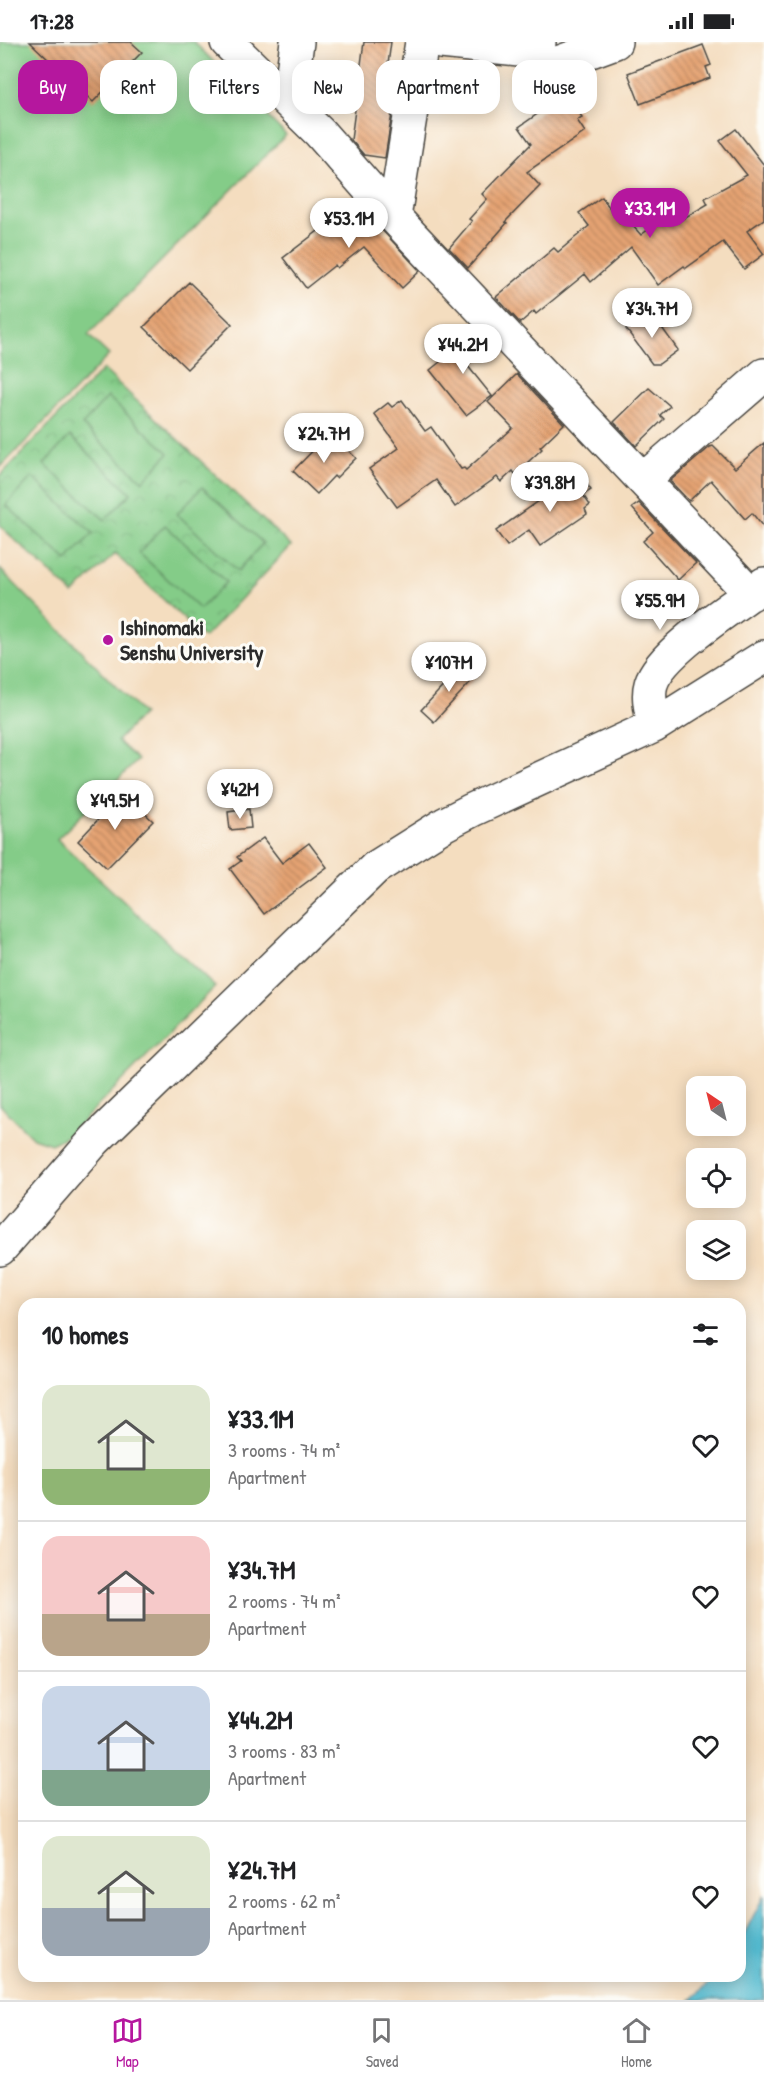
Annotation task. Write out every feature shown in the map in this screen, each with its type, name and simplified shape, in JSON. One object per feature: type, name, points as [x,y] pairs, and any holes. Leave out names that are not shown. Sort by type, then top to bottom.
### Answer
[{"type":"street","points":[[226,42],[320,133],[394,217],[644,480],[758,589],[701,629],[654,674],[650,687],[654,726]]},
{"type":"street","points":[[289,102],[297,42]]},
{"type":"street","points":[[394,217],[422,42]]},
{"type":"street","points":[[441,42],[539,47],[536,71],[615,42]]},
{"type":"street","points":[[644,480],[764,375]]},
{"type":"street","points":[[0,1249],[95,1140],[375,868],[445,824],[472,810],[654,726],[764,657]]},
{"type":"green space","points":[[0,42],[194,42],[212,60],[189,60],[189,114],[265,114],[286,135],[88,335],[109,355],[0,468]]},
{"type":"green space","points":[[103,369],[291,546],[204,638],[115,554],[73,594],[0,526],[0,476]]},
{"type":"green space","points":[[108,397],[169,453],[143,481],[82,425]]},
{"type":"green space","points":[[70,436],[131,493],[105,520],[44,464]]},
{"type":"green space","points":[[32,477],[93,533],[67,561],[6,505]]},
{"type":"green space","points":[[202,487],[263,543],[238,571],[177,514]]},
{"type":"green space","points":[[165,525],[226,582],[200,609],[139,553]]},
{"type":"green space","points":[[0,569],[143,714],[117,741],[138,760],[57,839],[215,987],[69,1135],[51,1144],[33,1138],[0,1105]]},
{"type":"water","points":[[764,1895],[764,2000],[691,2000],[710,1982],[746,1982],[746,1930]]},
{"type":"building","points":[[30,42],[131,42],[142,52],[134,60],[100,60],[100,95],[93,102],[88,97],[88,60],[49,60]]},
{"type":"building","points":[[364,42],[391,42],[389,60],[376,60],[376,114],[392,114],[385,158],[364,155],[351,140],[354,114],[364,114],[364,60],[362,60]]},
{"type":"building","points":[[703,45],[711,65],[706,67],[710,78],[640,104],[628,73]]},
{"type":"building","points":[[538,114],[580,114],[582,117],[577,120],[585,132],[527,172],[540,186],[505,222],[507,223],[468,268],[449,248],[472,221],[469,219],[487,199],[482,194],[531,144],[519,127]]},
{"type":"building","points":[[736,129],[764,165],[764,219],[747,231],[764,254],[744,269],[723,242],[658,285],[631,247],[591,282],[585,274],[536,314],[534,311],[520,323],[496,297],[554,248],[558,252],[589,226],[579,213],[602,197],[620,223],[626,218],[641,235],[670,213],[677,222],[708,204],[705,198],[747,175],[720,141]]},
{"type":"building","points":[[356,202],[420,271],[402,288],[364,247],[337,268],[335,265],[306,288],[283,258]]},
{"type":"building","points":[[189,282],[232,324],[187,369],[144,327]]},
{"type":"building","points":[[650,311],[678,350],[659,364],[652,364],[626,329]]},
{"type":"building","points":[[477,332],[490,346],[467,365],[492,396],[466,415],[430,370]]},
{"type":"building","points":[[517,374],[564,424],[540,447],[542,449],[515,474],[513,471],[501,482],[497,477],[455,507],[436,480],[397,507],[369,469],[399,448],[374,414],[388,403],[392,407],[402,400],[425,431],[431,427],[461,469],[466,470],[513,428],[488,402]]},
{"type":"building","points":[[649,388],[670,406],[660,415],[664,419],[636,446],[614,422]]},
{"type":"building","points":[[330,433],[356,458],[317,494],[293,471]]},
{"type":"building","points":[[764,443],[764,528],[752,513],[745,519],[711,480],[689,501],[670,481],[710,447],[713,446],[735,468]]},
{"type":"building","points":[[579,473],[591,490],[583,495],[590,505],[585,509],[587,514],[540,546],[529,530],[507,546],[496,531]]},
{"type":"building","points":[[639,503],[696,563],[678,580],[643,541],[653,532],[632,508]]},
{"type":"building","points":[[465,663],[477,675],[434,722],[421,710]]},
{"type":"building","points":[[123,793],[153,821],[107,868],[78,841]]},
{"type":"building","points":[[249,809],[251,828],[230,830],[228,812]]},
{"type":"building","points":[[263,838],[282,863],[309,843],[327,867],[264,914],[230,869],[241,861],[237,857]]},
{"type":"place","name":"Ishinomaki Senshu University","points":[[108,640]]}]
